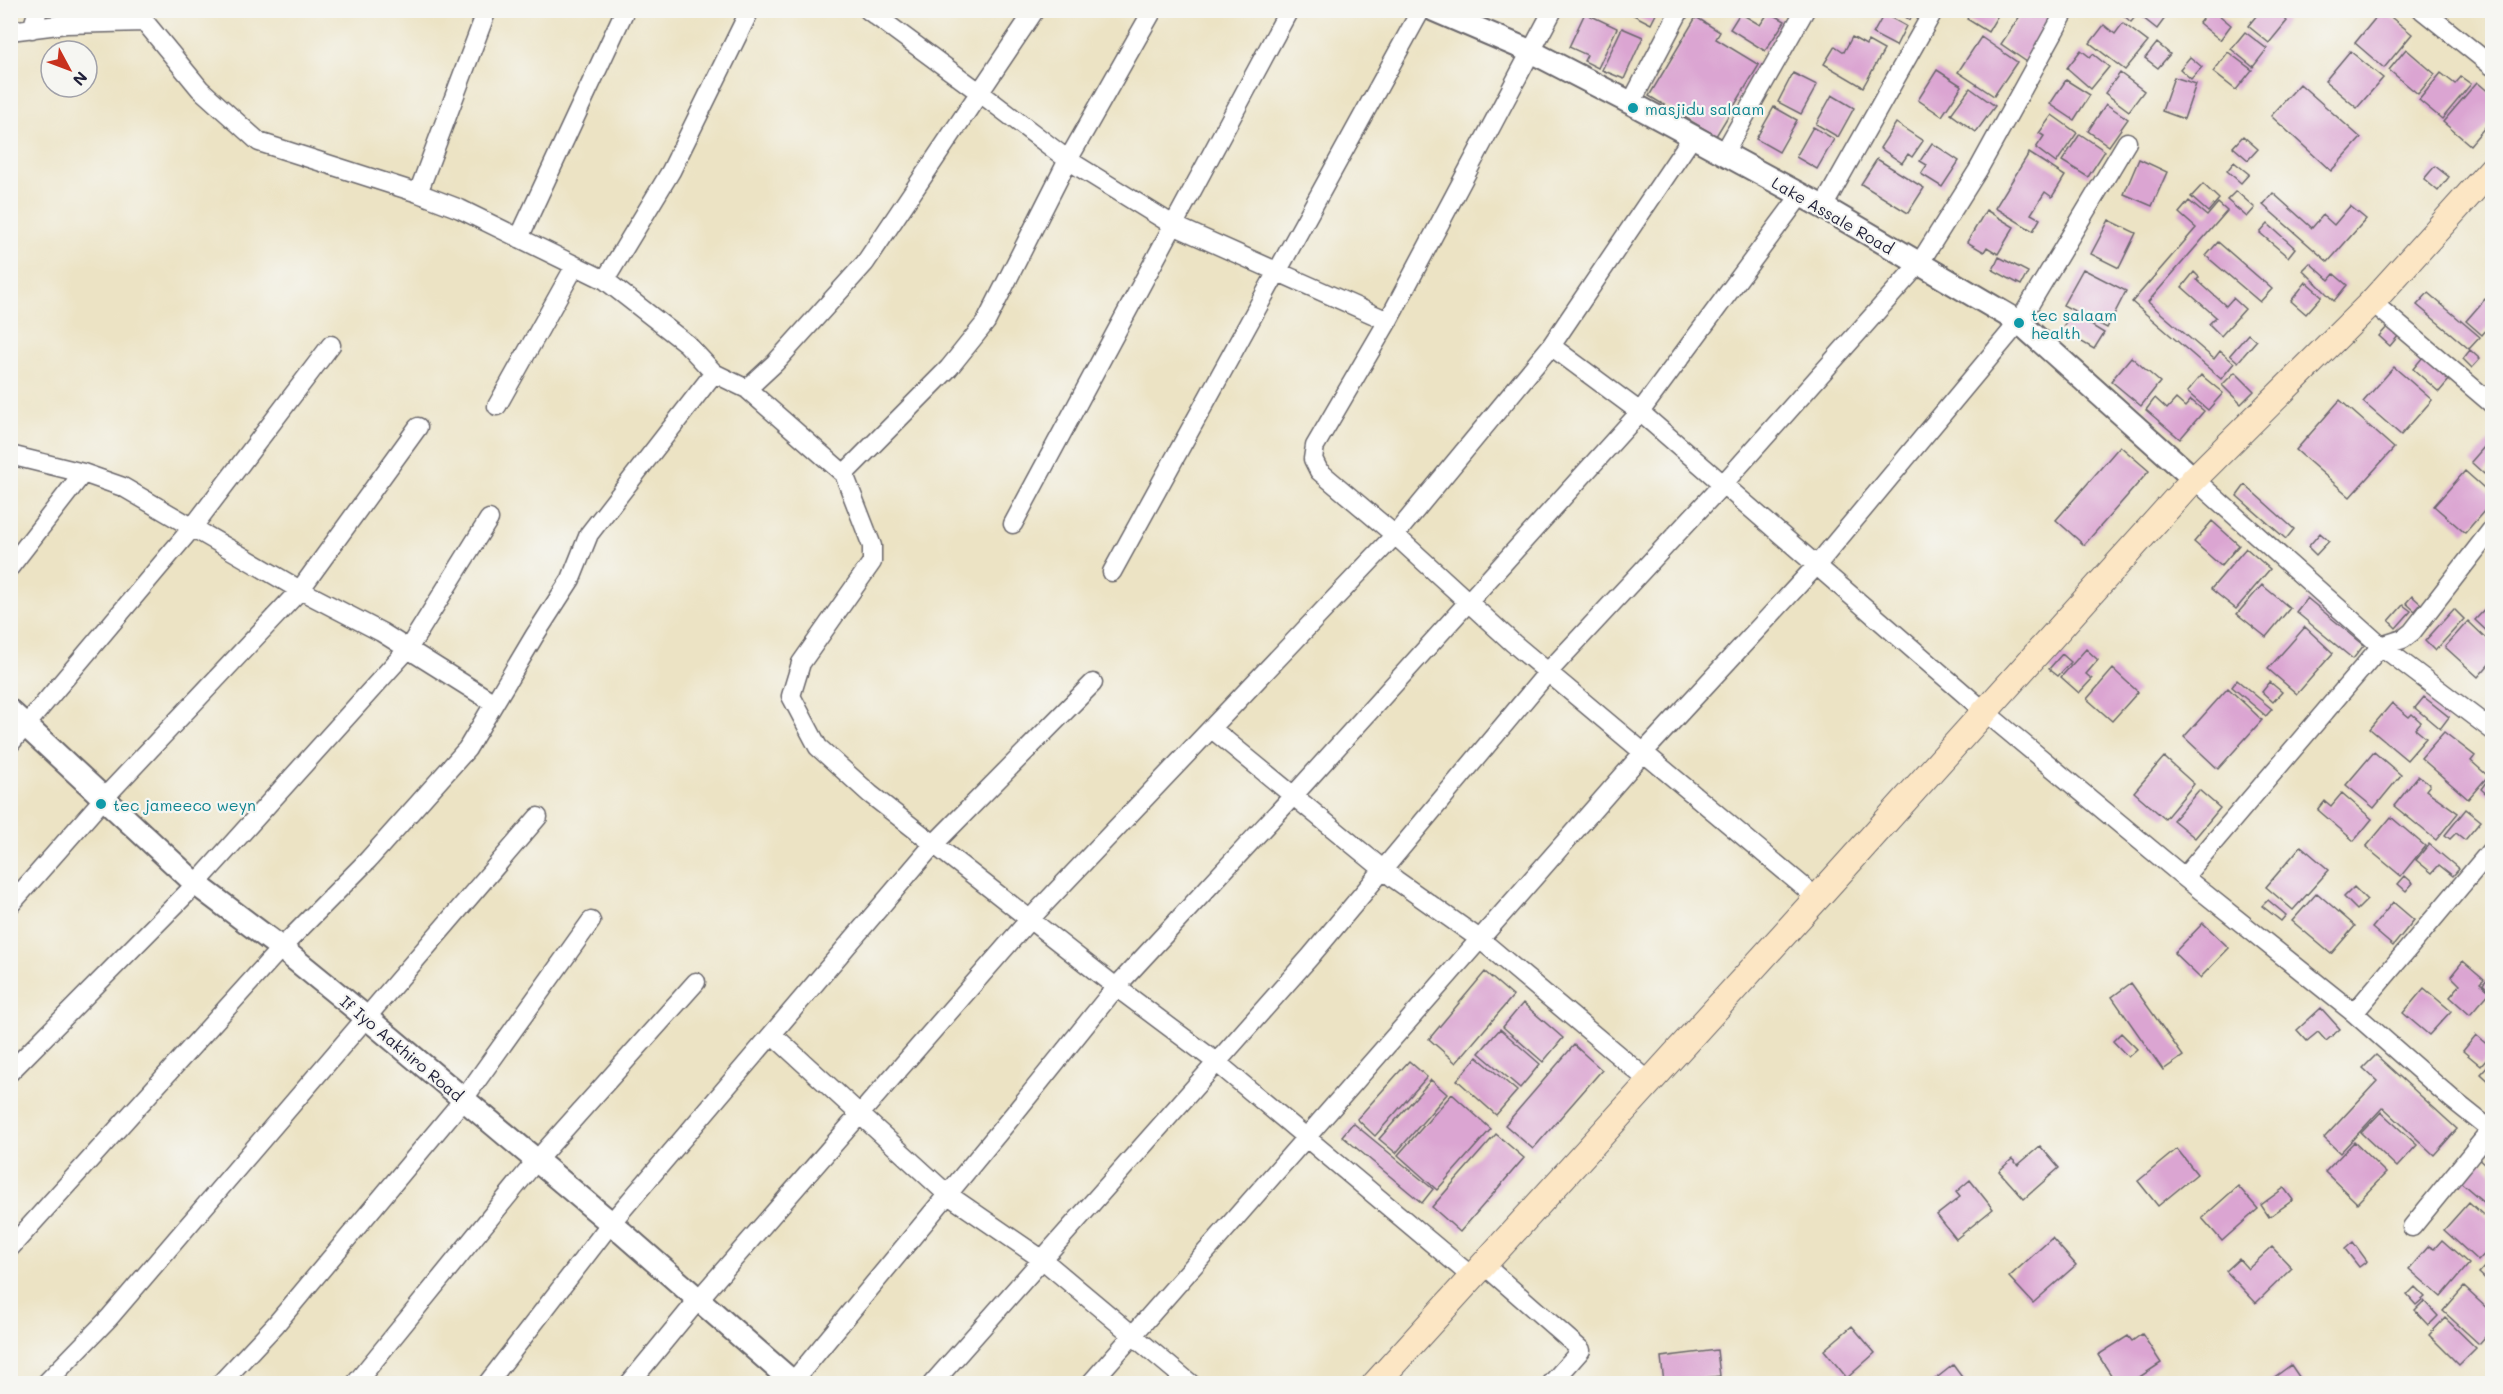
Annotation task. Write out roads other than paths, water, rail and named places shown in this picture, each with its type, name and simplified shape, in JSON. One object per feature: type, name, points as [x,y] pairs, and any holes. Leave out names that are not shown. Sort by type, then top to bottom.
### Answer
[{"type":"main road","points":[[1375,1383],[1817,898],[2194,479],[2372,302],[2493,169]]},
{"type":"street","points":[[32,28],[38,10]]},
{"type":"street","points":[[418,193],[487,10]]},
{"type":"street","points":[[519,238],[625,10]]},
{"type":"street","points":[[605,280],[671,171],[750,10]]},
{"type":"street","points":[[868,10],[889,16],[979,92],[1068,160],[1173,225],[1388,321]]},
{"type":"street","points":[[747,389],[776,363],[865,263],[1035,10]]},
{"type":"street","points":[[844,474],[949,368],[986,322],[1068,160],[1153,10]]},
{"type":"street","points":[[1013,524],[1289,10]]},
{"type":"street","points":[[1112,572],[1420,10]]},
{"type":"street","name":"Lake Assale Road","points":[[1434,10],[1532,52],[1631,102],[1823,207],[2019,322],[2194,479]]},
{"type":"street","points":[[1553,10],[1388,321],[1315,446],[1313,459],[1319,471],[1395,535],[1467,602],[1817,898]]},
{"type":"street","points":[[1631,102],[1680,10]]},
{"type":"street","points":[[1725,153],[1804,10]]},
{"type":"street","points":[[1823,207],[1934,10]]},
{"type":"street","points":[[932,1383],[1043,1260],[1215,1061],[1310,957],[1548,672],[1724,483],[1919,264],[1983,161],[2067,10]]},
{"type":"street","points":[[2422,10],[2493,66]]},
{"type":"street","points":[[10,31],[149,16],[200,89],[259,142],[418,193],[460,209],[605,280],[687,344],[714,373],[747,389],[844,474],[872,546],[872,562],[801,663],[791,696],[818,747],[870,794],[933,845],[1215,1061],[1306,1136],[1581,1350],[1551,1383]]},
{"type":"street","points":[[629,1383],[698,1300],[1030,919],[1395,535],[1551,346],[1693,136]]},
{"type":"street","points":[[1090,1383],[1643,753],[1816,566],[2019,322],[2127,142]]},
{"type":"street","points":[[793,1383],[1116,987],[1293,796],[1640,412],[1800,196]]},
{"type":"street","points":[[497,406],[576,266]]},
{"type":"street","points":[[2372,302],[2493,404]]},
{"type":"street","points":[[10,744],[19,718],[192,528],[331,345]]},
{"type":"street","points":[[1551,346],[1640,412],[1984,711],[2184,877],[2355,1013],[2452,1099],[2492,1130],[2412,1227]]},
{"type":"street","points":[[10,1248],[281,948],[368,860],[466,749],[571,579],[589,534],[714,373]]},
{"type":"street","points":[[10,905],[105,797],[300,590],[418,427]]},
{"type":"street","points":[[10,455],[83,473],[123,487],[300,590],[381,632],[494,703]]},
{"type":"street","points":[[10,567],[83,473]]},
{"type":"street","points":[[2194,479],[2381,646],[2493,730]]},
{"type":"street","points":[[10,1072],[196,884],[408,649],[489,519]]},
{"type":"street","points":[[2184,877],[2381,646],[2403,639],[2412,632],[2493,529]]},
{"type":"street","points":[[487,1383],[611,1223],[933,845],[1093,683]]},
{"type":"street","name":"If Iyo Aakhiro Road","points":[[19,718],[196,884],[281,948],[367,1018],[611,1223],[793,1383]]},
{"type":"street","points":[[1212,729],[1383,870],[1481,940],[1650,1082]]},
{"type":"street","points":[[45,1383],[109,1318],[538,817]]},
{"type":"street","points":[[2355,1013],[2493,849]]},
{"type":"street","points":[[220,1383],[276,1324],[464,1100],[591,921]]},
{"type":"street","points":[[355,1383],[536,1161],[696,982]]},
{"type":"street","points":[[772,1034],[947,1194],[1043,1260],[1191,1383]]},
{"type":"place","name":"masjidu salaam","points":[[1633,108]]},
{"type":"place","name":"tec salaam health","points":[[2019,323]]},
{"type":"place","name":"tec jameeco weyn","points":[[101,804]]}]
